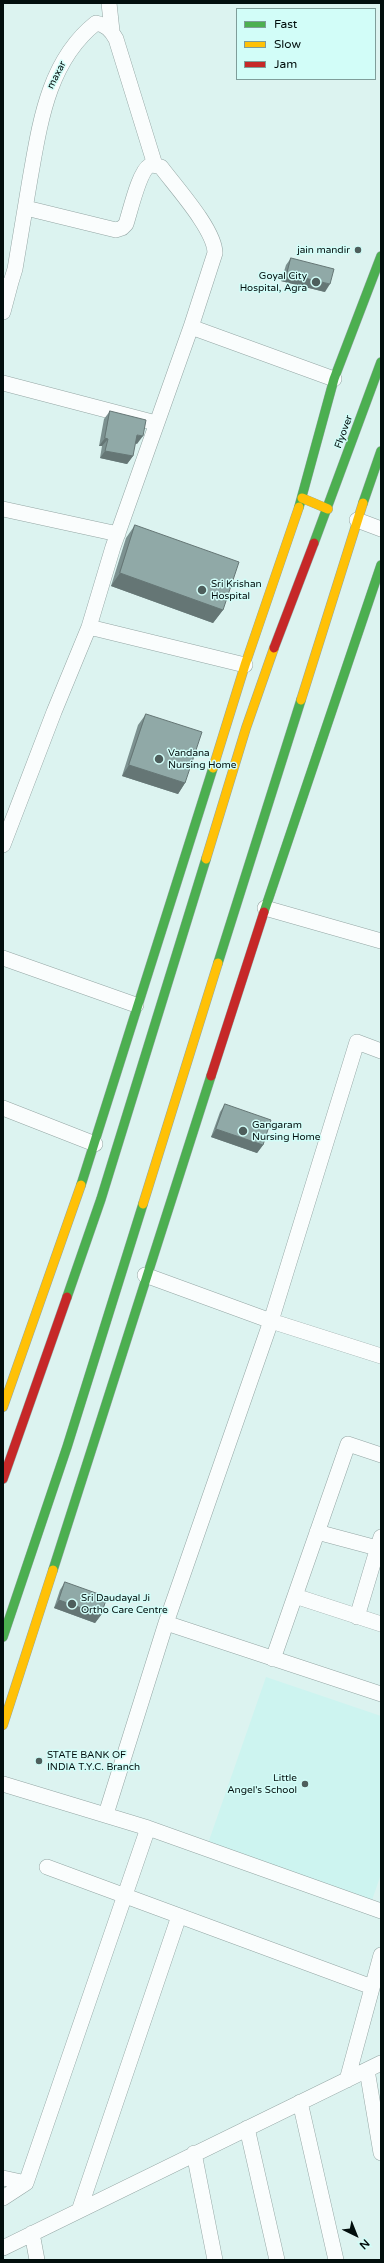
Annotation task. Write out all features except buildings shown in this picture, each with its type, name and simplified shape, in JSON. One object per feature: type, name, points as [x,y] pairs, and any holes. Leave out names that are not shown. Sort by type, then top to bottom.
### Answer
[{"type":"main road","points":[[3,1407],[95,1144],[136,1005],[245,665],[302,498],[334,379],[381,256]]},
{"type":"main road","name":"Flyover","points":[[3,1479],[101,1199],[246,728],[287,610],[328,509],[381,362]]},
{"type":"main road","points":[[3,1637],[67,1447],[357,520],[381,451]]},
{"type":"main road","points":[[302,498],[328,509]]},
{"type":"main road","points":[[3,1725],[145,1275],[265,908],[381,565]]},
{"type":"street","points":[[109,3],[112,31],[116,39],[155,165]]},
{"type":"street","name":"maxar","points":[[3,312],[7,286],[26,208],[39,131],[48,94],[61,66],[76,40],[96,23],[104,25],[112,31]]},
{"type":"street","points":[[3,845],[54,712],[89,627],[118,534],[191,327],[215,253],[215,246],[209,232],[161,167],[155,165],[149,166],[143,174],[126,224],[122,228],[116,230],[26,208]]},
{"type":"street","points":[[191,327],[334,379]]},
{"type":"street","points":[[3,382],[156,424]]},
{"type":"street","points":[[3,509],[118,534]]},
{"type":"street","points":[[357,520],[381,529]]},
{"type":"street","points":[[89,627],[245,665]]},
{"type":"street","points":[[265,908],[381,941]]},
{"type":"street","points":[[3,958],[136,1005]]},
{"type":"street","points":[[106,1814],[166,1623],[271,1321],[357,1042],[381,1051]]},
{"type":"street","points":[[3,1108],[95,1144]]},
{"type":"street","points":[[145,1275],[271,1321],[381,1356]]},
{"type":"street","points":[[273,1659],[348,1444],[381,1455]]},
{"type":"street","points":[[317,1532],[379,1542],[357,1617]]},
{"type":"street","points":[[295,1596],[381,1624]]},
{"type":"street","points":[[166,1623],[381,1694]]},
{"type":"street","points":[[3,1784],[106,1814],[148,1828],[381,1911]]},
{"type":"street","points":[[3,2198],[26,2183],[148,1828]]},
{"type":"street","points":[[47,1867],[372,1987]]},
{"type":"street","points":[[80,2208],[180,1916]]},
{"type":"street","points":[[347,2080],[381,1955]]},
{"type":"street","points":[[3,2248],[80,2208],[381,2064]]},
{"type":"street","points":[[367,2070],[381,2153]]},
{"type":"street","points":[[300,2102],[336,2260]]},
{"type":"street","points":[[247,2128],[277,2260]]},
{"type":"street","points":[[194,2153],[215,2260]]},
{"type":"street","points":[[3,2178],[26,2183]]},
{"type":"street","points":[[32,2233],[37,2260]]},
{"type":"shaded area","name":"Little Angel's School","points":[[266,1677],[381,1716],[381,1874],[369,1909],[205,1852]]},
{"type":"traffic: fast","points":[[299,507],[334,379],[381,256]]},
{"type":"traffic: fast","points":[[314,543],[381,362]]},
{"type":"traffic: fast","points":[[363,503],[381,451]]},
{"type":"traffic: fast","points":[[264,912],[381,565]]},
{"type":"traffic: fast","points":[[218,963],[301,700]]},
{"type":"traffic: fast","points":[[81,1185],[213,768]]},
{"type":"traffic: fast","points":[[67,1297],[101,1199],[206,859]]},
{"type":"traffic: fast","points":[[53,1570],[211,1076]]},
{"type":"traffic: fast","points":[[3,1637],[67,1447],[143,1204]]},
{"type":"traffic: slow","points":[[302,498],[328,509]]},
{"type":"traffic: slow","points":[[301,700],[363,503]]},
{"type":"traffic: slow","points":[[213,768],[245,665],[299,507]]},
{"type":"traffic: slow","points":[[206,859],[246,728],[274,648]]},
{"type":"traffic: slow","points":[[143,1204],[218,963]]},
{"type":"traffic: slow","points":[[3,1407],[81,1185]]},
{"type":"traffic: slow","points":[[3,1725],[53,1570]]},
{"type":"traffic: jam","points":[[274,648],[314,543]]},
{"type":"traffic: jam","points":[[211,1076],[264,912]]},
{"type":"traffic: jam","points":[[3,1479],[67,1297]]},
{"type":"place","name":"jain mandir","points":[[358,250]]},
{"type":"place","name":"Goyal City Hospital, Agra","points":[[316,282]]},
{"type":"place","name":"Sri Krishan Hospital","points":[[202,590]]},
{"type":"place","name":"Vandana Nursing Home","points":[[159,759]]},
{"type":"place","name":"Gangaram Nursing Home","points":[[243,1131]]},
{"type":"place","name":"Sri Daudayal Ji Ortho Care Centre","points":[[72,1604]]},
{"type":"place","name":"STATE BANK OF INDIA T.Y.C. Branch","points":[[39,1761]]},
{"type":"place","name":"Little Angel's School","points":[[305,1784]]}]
